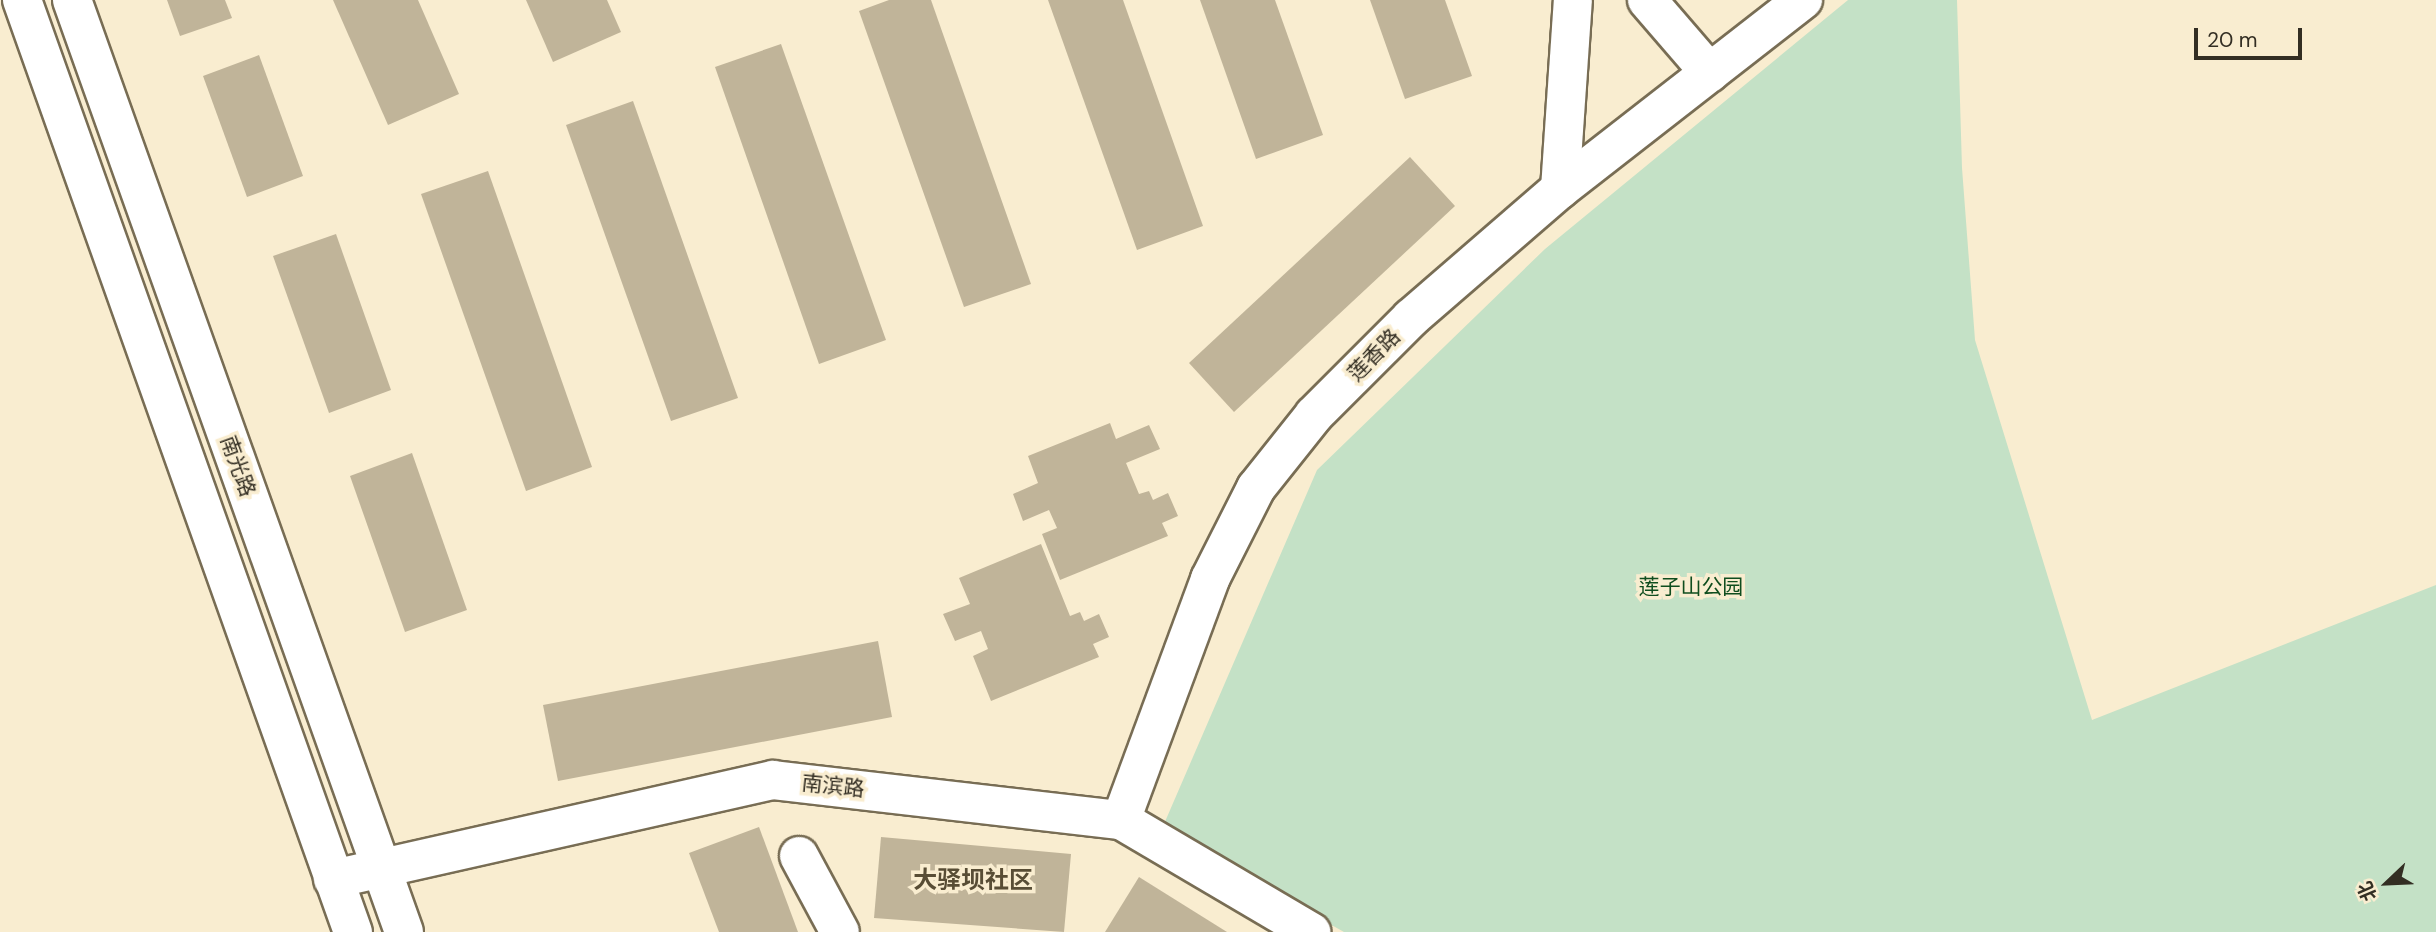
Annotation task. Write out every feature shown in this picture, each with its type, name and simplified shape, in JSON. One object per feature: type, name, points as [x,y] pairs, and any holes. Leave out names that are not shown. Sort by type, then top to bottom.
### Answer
[{"type":"street","points":[[22,0],[353,932]]},
{"type":"street","name":"南光路","points":[[72,0],[404,932]]},
{"type":"street","points":[[1560,189],[1572,66],[1573,0]]},
{"type":"street","points":[[1647,0],[1710,73]]},
{"type":"street","name":"莲香路","points":[[1121,820],[1210,579],[1256,488],[1314,415],[1401,328],[1560,189],[1803,0]]},
{"type":"street","name":"南滨路","points":[[333,879],[379,865],[773,780],[1121,820],[1311,932]]},
{"type":"street","points":[[799,856],[840,932]]},
{"type":"green space","name":"莲子山公园","points":[[1848,0],[1957,0],[1962,168],[1975,340],[2092,720],[2436,585],[2436,932],[1344,932],[1216,860],[1164,824],[1317,470],[1545,249]]},
{"type":"building","points":[[167,0],[225,0],[232,18],[180,36]]},
{"type":"building","points":[[333,0],[418,0],[459,94],[388,125]]},
{"type":"building","points":[[526,0],[607,0],[621,32],[553,62]]},
{"type":"building","points":[[889,0],[931,0],[1031,284],[964,307],[859,11]]},
{"type":"building","points":[[1048,0],[1123,0],[1203,226],[1137,250]]},
{"type":"building","points":[[1200,0],[1275,0],[1323,135],[1256,159]]},
{"type":"building","points":[[1370,0],[1445,0],[1472,76],[1405,99]]},
{"type":"building","points":[[781,44],[886,340],[819,364],[715,67]]},
{"type":"building","points":[[259,55],[303,176],[247,197],[203,76]]},
{"type":"building","points":[[633,101],[738,398],[671,421],[566,125]]},
{"type":"building","points":[[1410,157],[1455,206],[1234,412],[1189,363]]},
{"type":"building","points":[[488,171],[592,467],[526,491],[421,194]]},
{"type":"building","points":[[336,234],[391,390],[329,413],[273,256]]},
{"type":"building","points":[[1110,423],[1116,439],[1149,425],[1160,449],[1126,463],[1139,494],[1149,491],[1153,500],[1168,493],[1178,516],[1162,523],[1168,536],[1060,580],[1042,534],[1057,528],[1049,510],[1023,521],[1013,494],[1038,483],[1028,456]]},
{"type":"building","points":[[412,453],[467,610],[405,632],[350,476]]},
{"type":"building","points":[[1041,544],[1070,616],[1080,612],[1084,621],[1099,614],[1109,637],[1093,644],[1099,657],[991,701],[973,656],[988,649],[981,631],[955,641],[943,614],[970,604],[959,578]]},
{"type":"building","points":[[878,641],[892,717],[558,781],[543,705]]},
{"type":"building","points":[[759,827],[798,932],[719,932],[689,853]]},
{"type":"building","points":[[881,837],[1071,854],[1064,932],[874,918]]},
{"type":"building","points":[[1139,877],[1227,932],[1105,932]]},
{"type":"district","name":"大驿坝社区","points":[[973,880]]}]
